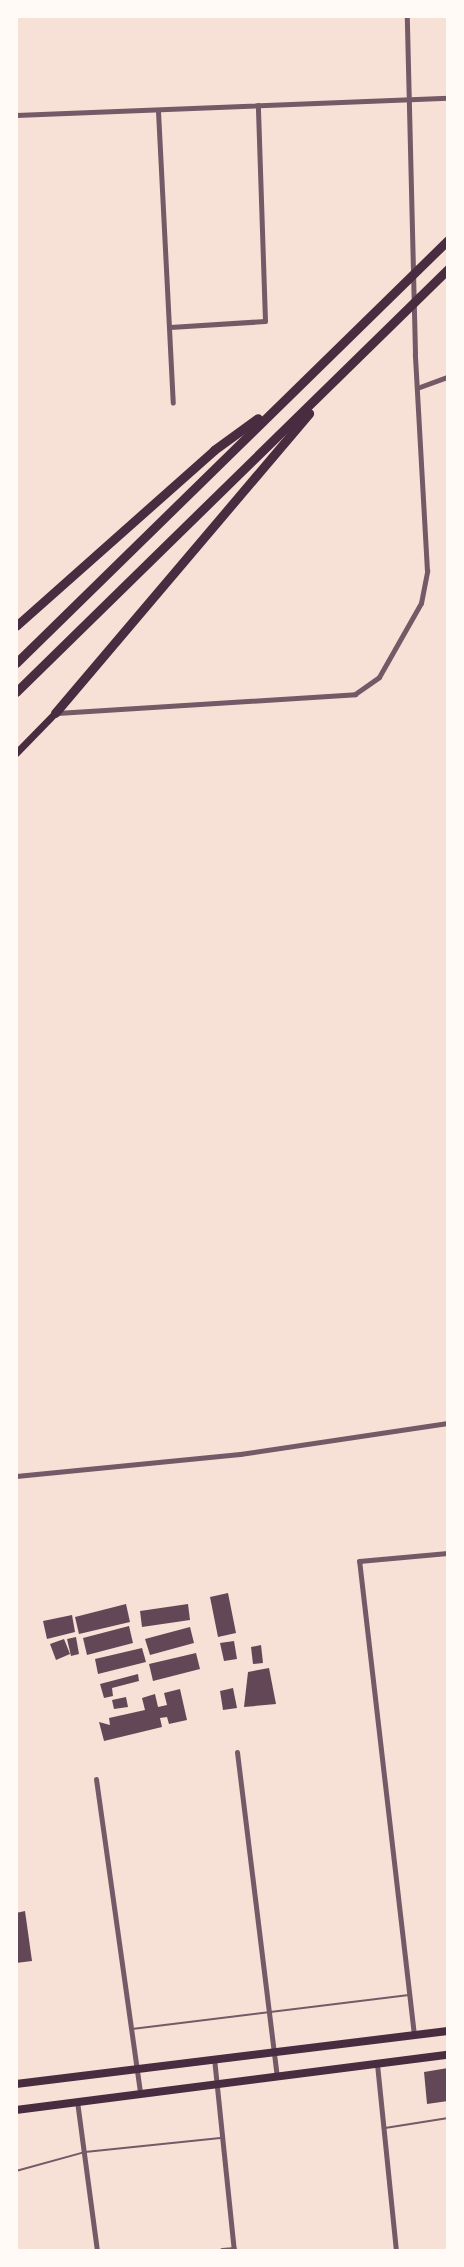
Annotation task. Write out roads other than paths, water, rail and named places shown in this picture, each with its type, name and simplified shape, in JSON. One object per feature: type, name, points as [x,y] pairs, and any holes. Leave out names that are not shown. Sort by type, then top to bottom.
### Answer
[{"type":"highway","points":[[16,663],[447,240]]},
{"type":"highway","points":[[16,692],[447,269]]},
{"type":"highway","points":[[55,713],[192,546],[358,358]]},
{"type":"highway","points":[[16,626],[214,450],[279,403]]},
{"type":"main road","points":[[16,753],[55,713]]},
{"type":"main road","points":[[16,2084],[447,2031]]},
{"type":"main road","points":[[16,2110],[76,2099],[277,2078],[447,2055]]},
{"type":"street","points":[[55,713],[355,694],[379,677],[421,603],[427,571],[415,353],[407,16]]},
{"type":"street","points":[[16,115],[447,98]]},
{"type":"street","points":[[170,327],[265,321],[258,105]]},
{"type":"street","points":[[158,111],[173,403]]},
{"type":"street","points":[[417,388],[447,377]]},
{"type":"street","points":[[16,1476],[240,1454],[447,1423]]},
{"type":"street","points":[[414,2035],[359,1561],[447,1553]]},
{"type":"street","points":[[237,1752],[277,2078]]},
{"type":"street","points":[[96,1779],[140,2092]]},
{"type":"street","points":[[214,2058],[234,2250],[222,2250]]},
{"type":"street","points":[[377,2064],[396,2250]]},
{"type":"street","points":[[76,2099],[97,2250]]},
{"type":"lane","points":[[131,2029],[409,1995]]},
{"type":"lane","points":[[383,2128],[447,2118]]},
{"type":"lane","points":[[16,2171],[85,2152],[221,2138]]}]
